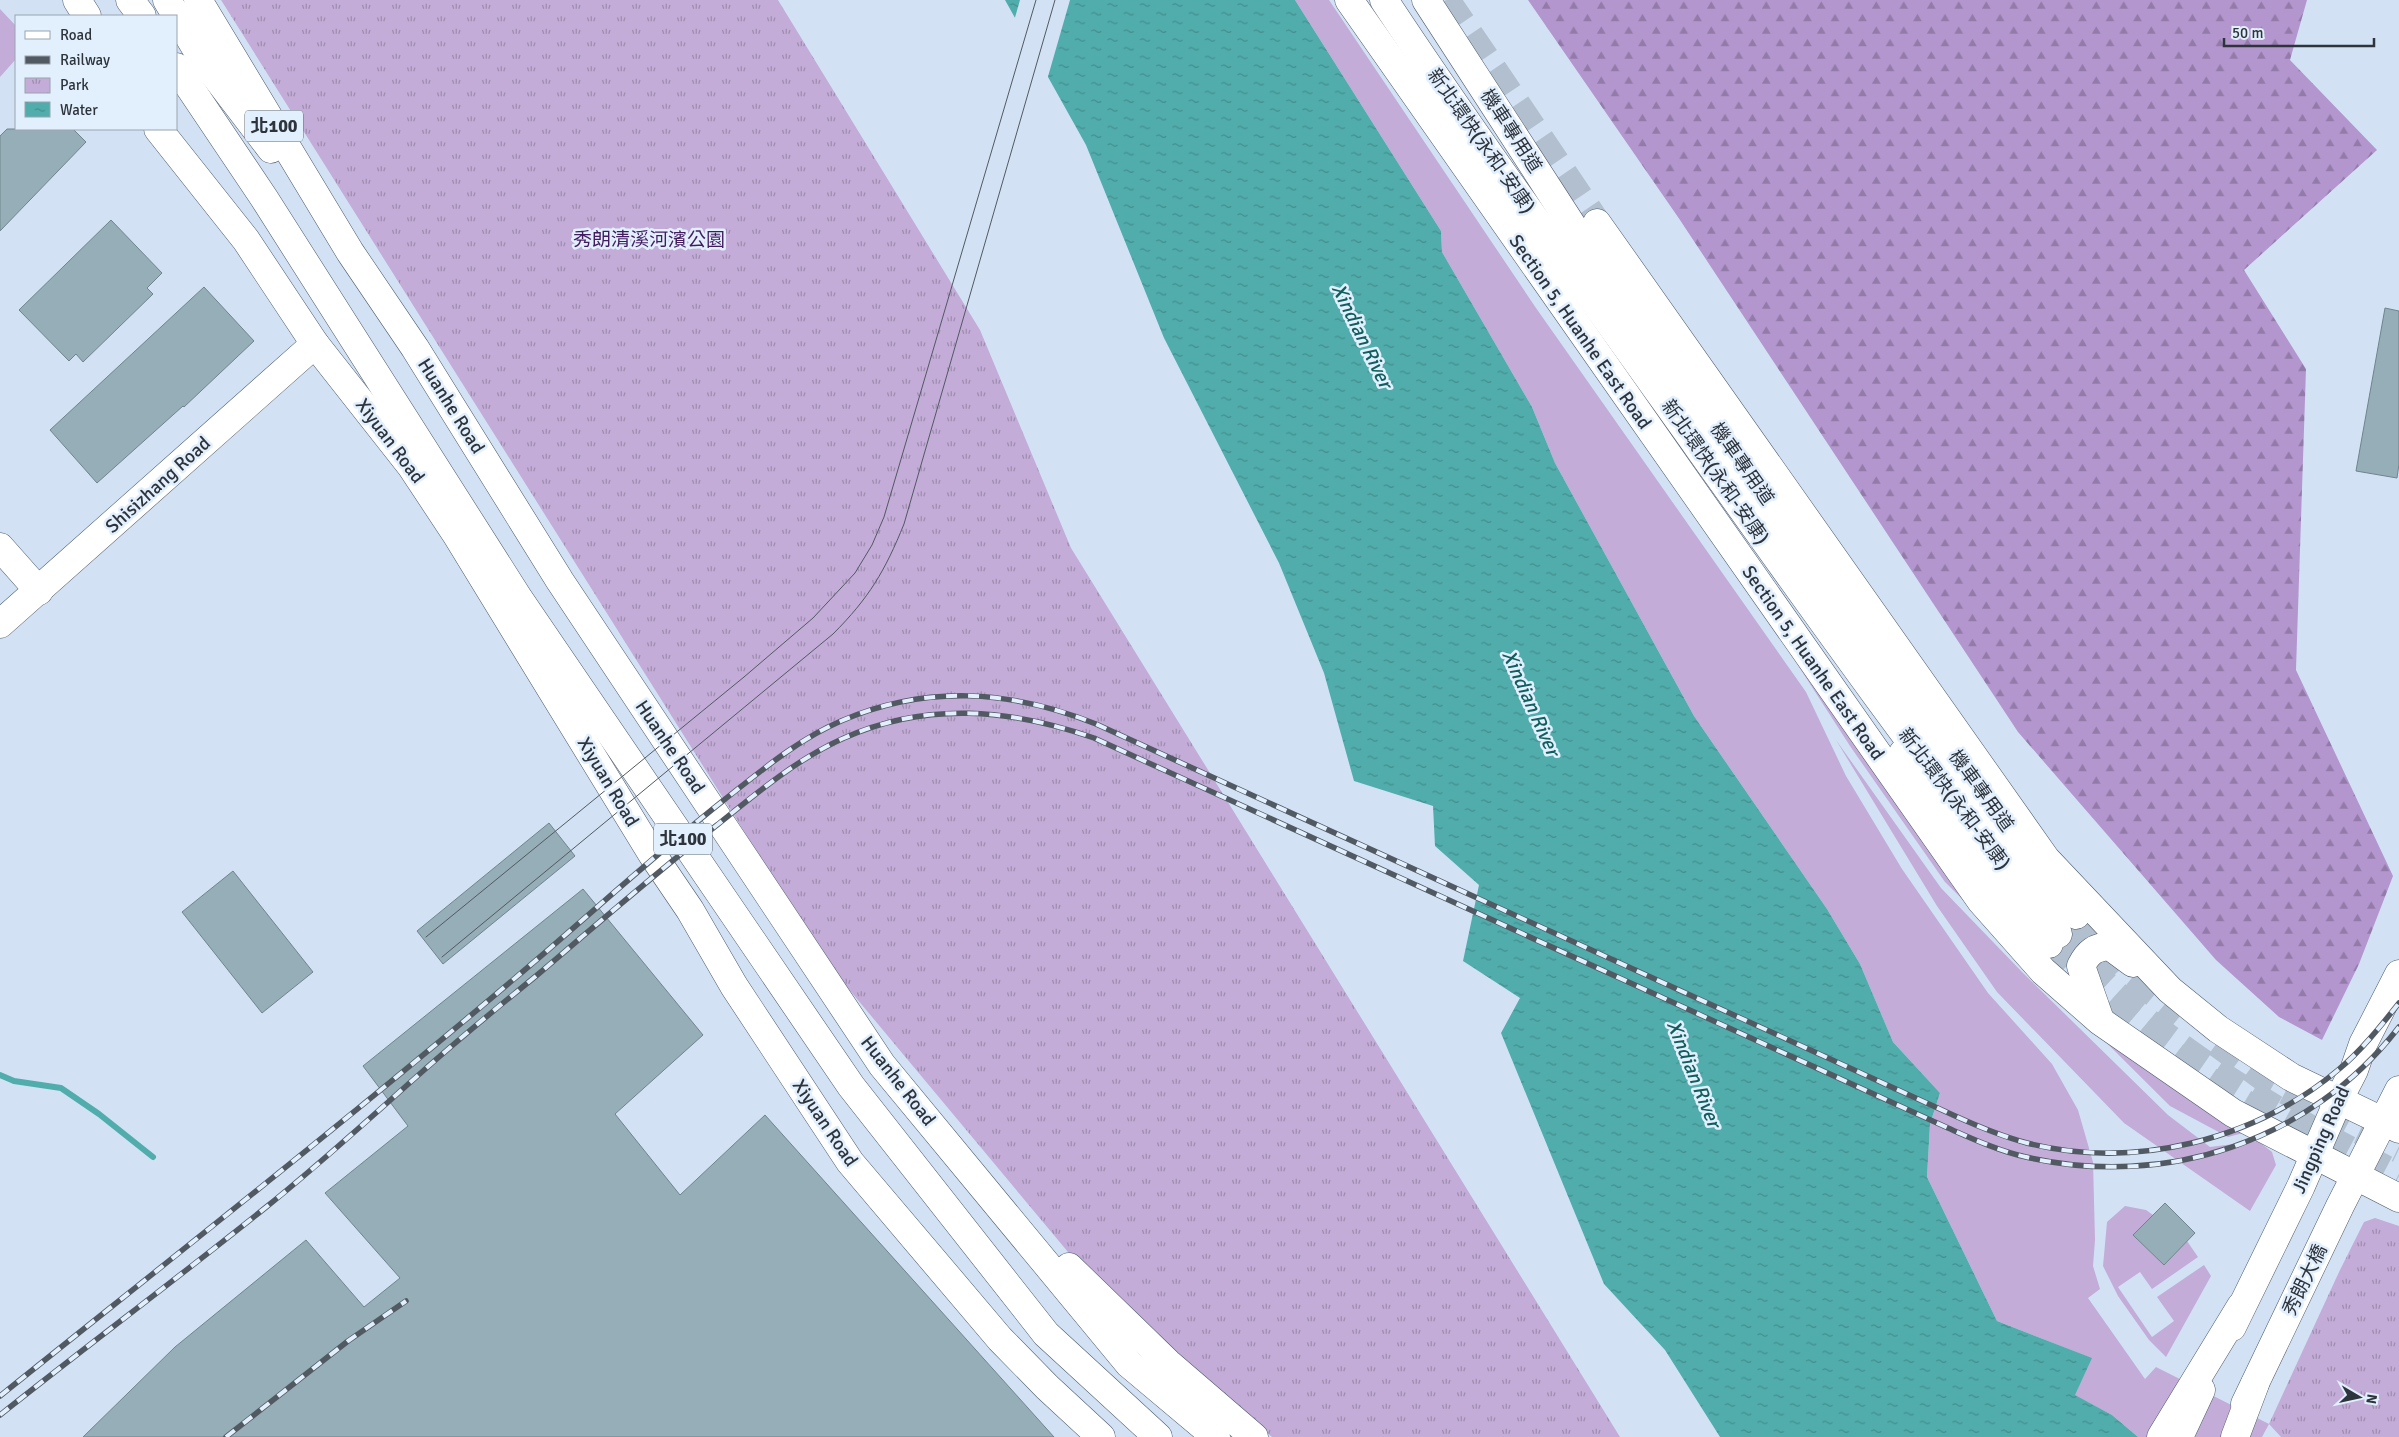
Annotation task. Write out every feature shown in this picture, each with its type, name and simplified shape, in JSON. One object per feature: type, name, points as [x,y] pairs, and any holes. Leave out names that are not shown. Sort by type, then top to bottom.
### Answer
[{"type":"main road","points":[[77,0],[86,15]]},
{"type":"main road","points":[[130,0],[141,15]]},
{"type":"main road","points":[[149,0],[158,15]]},
{"type":"main road","points":[[167,0],[176,15]]},
{"type":"main road","name":"Huanhe Road","points":[[198,0],[350,252],[415,348],[560,582],[882,1065],[1130,1364],[1216,1437]]},
{"type":"main road","name":"Section 5, Huanhe East Road","points":[[1348,0],[1981,901],[2043,971],[2100,1021],[2233,1113],[2399,1198]]},
{"type":"main road","name":"機車專用道","points":[[1372,0],[1626,370],[1970,846],[2062,929]]},
{"type":"main road","name":"新北環快(永和-安康)","points":[[1384,0],[1521,198],[1797,587],[2001,863],[2062,929]]},
{"type":"main road","name":"新北環快(永和-安康)","points":[[1400,0],[1536,200],[1802,572],[2062,929]]},
{"type":"main road","name":"機車專用道","points":[[1426,0],[1588,250],[1851,618],[2024,850],[2062,929]]},
{"type":"main road","points":[[178,18],[203,60],[350,252]]},
{"type":"main road","points":[[178,49],[264,198]]},
{"type":"main road","name":"Huanhe Road","points":[[178,70],[264,198],[519,599],[851,1086],[1046,1334],[1158,1437]]},
{"type":"main road","name":"Xiyuan Road","points":[[159,130],[246,240],[315,344],[411,466],[456,534],[652,854],[690,910],[734,986],[850,1162],[1000,1339],[1047,1388],[1101,1437]]},
{"type":"main road","points":[[1597,223],[2046,859],[2170,990]]},
{"type":"main road","name":"Shisizhang Road","points":[[0,624],[315,344]]},
{"type":"main road","points":[[0,547],[39,591]]},
{"type":"main road","points":[[2100,1021],[2081,966],[2086,956],[2097,947],[2110,946],[2226,1034],[2291,1076],[2391,1126]]},
{"type":"main road","name":"Jingping Road","points":[[2241,1306],[2316,1156],[2338,1101],[2354,1070],[2363,1044],[2399,974]]},
{"type":"main road","points":[[2356,1176],[2391,1126],[2399,1090]]},
{"type":"main road","points":[[968,1169],[1168,1363],[1254,1437]]},
{"type":"main road","name":"秀朗大橋","points":[[2255,1384],[2356,1176]]},
{"type":"main road","points":[[2161,1437],[2241,1306]]},
{"type":"main road","points":[[2179,1437],[2241,1306]]},
{"type":"main road","points":[[2229,1437],[2255,1384]]},
{"type":"main road","points":[[2235,1437],[2255,1384]]},
{"type":"green space","name":"秀朗清溪河濱公園","points":[[221,0],[778,0],[980,330],[1071,548],[1620,1437],[1272,1437],[1182,1362],[1068,1252],[827,963]]},
{"type":"green space","points":[[1295,0],[1329,0],[1536,308],[1806,692],[1846,776],[1902,869],[1988,993],[2052,1064],[2078,1110],[2093,1162],[2095,1240],[2093,1266],[2100,1289],[2088,1298],[2145,1379],[2156,1367],[2269,1424],[2262,1437],[2138,1437],[2112,1415],[2074,1395],[2091,1358],[1997,1321],[1927,1177],[1930,1124],[1940,1093],[1893,1042],[1860,964],[1827,909],[1694,716],[1555,463],[1532,407],[1442,252],[1441,231]]},
{"type":"green space","points":[[1528,0],[2307,0],[2290,60],[2377,150],[2244,270],[2306,369],[2296,670],[2393,876],[2359,964],[2322,1040],[2279,1017],[2216,960],[2018,732],[1680,220]]},
{"type":"green space","points":[[0,9],[15,25],[15,60],[0,77]]},
{"type":"green space","points":[[1754,597],[1981,907],[2243,1133],[2228,1137],[2170,1106],[1945,882],[1850,746]]},
{"type":"green space","points":[[1836,740],[1941,888],[2022,972],[2168,1115],[2210,1147],[2258,1141],[2272,1152],[2276,1165],[2250,1211],[2124,1123],[1997,992],[1937,906]]},
{"type":"green space","points":[[2125,1206],[2146,1210],[2153,1215],[2134,1235],[2164,1265],[2187,1241],[2198,1257],[2152,1289],[2140,1272],[2118,1287],[2152,1337],[2174,1321],[2157,1297],[2204,1265],[2211,1276],[2166,1357],[2149,1340],[2118,1296],[2103,1266],[2107,1222]]},
{"type":"green space","points":[[2375,1218],[2399,1226],[2399,1437],[2281,1437],[2269,1424],[2364,1222]]},
{"type":"water","name":"Xindian River","points":[[1005,0],[1295,0],[1441,231],[1442,252],[1532,407],[1555,463],[1694,716],[1827,909],[1860,964],[1893,1042],[1940,1093],[1930,1124],[1927,1177],[1997,1321],[2092,1358],[2075,1395],[2112,1415],[2138,1437],[1720,1437],[1665,1350],[1604,1284],[1501,1033],[1520,998],[1463,961],[1479,885],[1435,846],[1433,806],[1354,781],[1324,673],[1279,563],[1164,338],[1086,145]]},
{"type":"pier","points":[[1020,0],[1070,0],[1047,80],[1014,21]]},
{"type":"building","points":[[7,129],[74,130],[86,142],[0,231],[0,136]]},
{"type":"building","points":[[111,220],[162,273],[147,288],[153,294],[83,362],[76,354],[69,361],[19,310]]},
{"type":"building","points":[[204,287],[254,341],[184,407],[97,483],[50,430]]},
{"type":"building","points":[[2385,308],[2399,311],[2399,464],[2397,478],[2356,471]]},
{"type":"building","points":[[549,823],[575,856],[443,964],[417,931]]},
{"type":"building","points":[[233,871],[313,972],[262,1013],[182,912]]},
{"type":"building","points":[[583,889],[703,1035],[615,1114],[680,1195],[765,1115],[1054,1437],[83,1437],[175,1347],[306,1240],[364,1307],[400,1278],[325,1193],[408,1126],[363,1066]]},
{"type":"building","points":[[2165,1203],[2195,1233],[2164,1265],[2133,1235]]},
{"type":"waterway","points":[[0,1075],[14,1081],[61,1088],[99,1114],[153,1157]]},
{"type":"tunnel","points":[[1446,0],[1597,223]]},
{"type":"tunnel","points":[[2076,915],[2127,971],[2181,1015]]},
{"type":"tunnel","points":[[2058,934],[2113,992],[2179,1046],[2286,1115],[2399,1176]]},
{"type":"tunnel","points":[[2049,944],[2157,1042],[2216,1085],[2278,1122]]},
{"type":"tunnel","points":[[2217,1043],[2270,1082],[2351,1126],[2399,1149]]},
{"type":"tram line","points":[[426,937],[744,677],[813,618],[855,573],[872,545],[884,517],[1036,0]]},
{"type":"tram line","points":[[442,957],[833,634],[857,608],[875,583],[890,556],[904,524],[1055,0]]},
{"type":"railway","points":[[0,1396],[387,1085],[671,844],[766,767],[809,737],[841,721],[873,709],[905,701],[937,697],[1001,698],[1032,704],[1096,724],[1962,1119],[1998,1134],[2027,1143],[2068,1151],[2109,1153],[2150,1150],[2191,1143],[2230,1131],[2269,1115],[2305,1095],[2346,1063],[2399,1003]]},
{"type":"railway","points":[[0,1415],[285,1191],[626,899],[763,789],[794,766],[827,746],[875,726],[906,718],[969,713],[1000,716],[1063,728],[1094,738],[1948,1128],[1996,1148],[2026,1157],[2079,1165],[2131,1166],[2182,1160],[2232,1147],[2279,1127],[2323,1100],[2363,1067],[2399,1027]]},
{"type":"railway","points":[[226,1437],[348,1341],[406,1301]]}]
